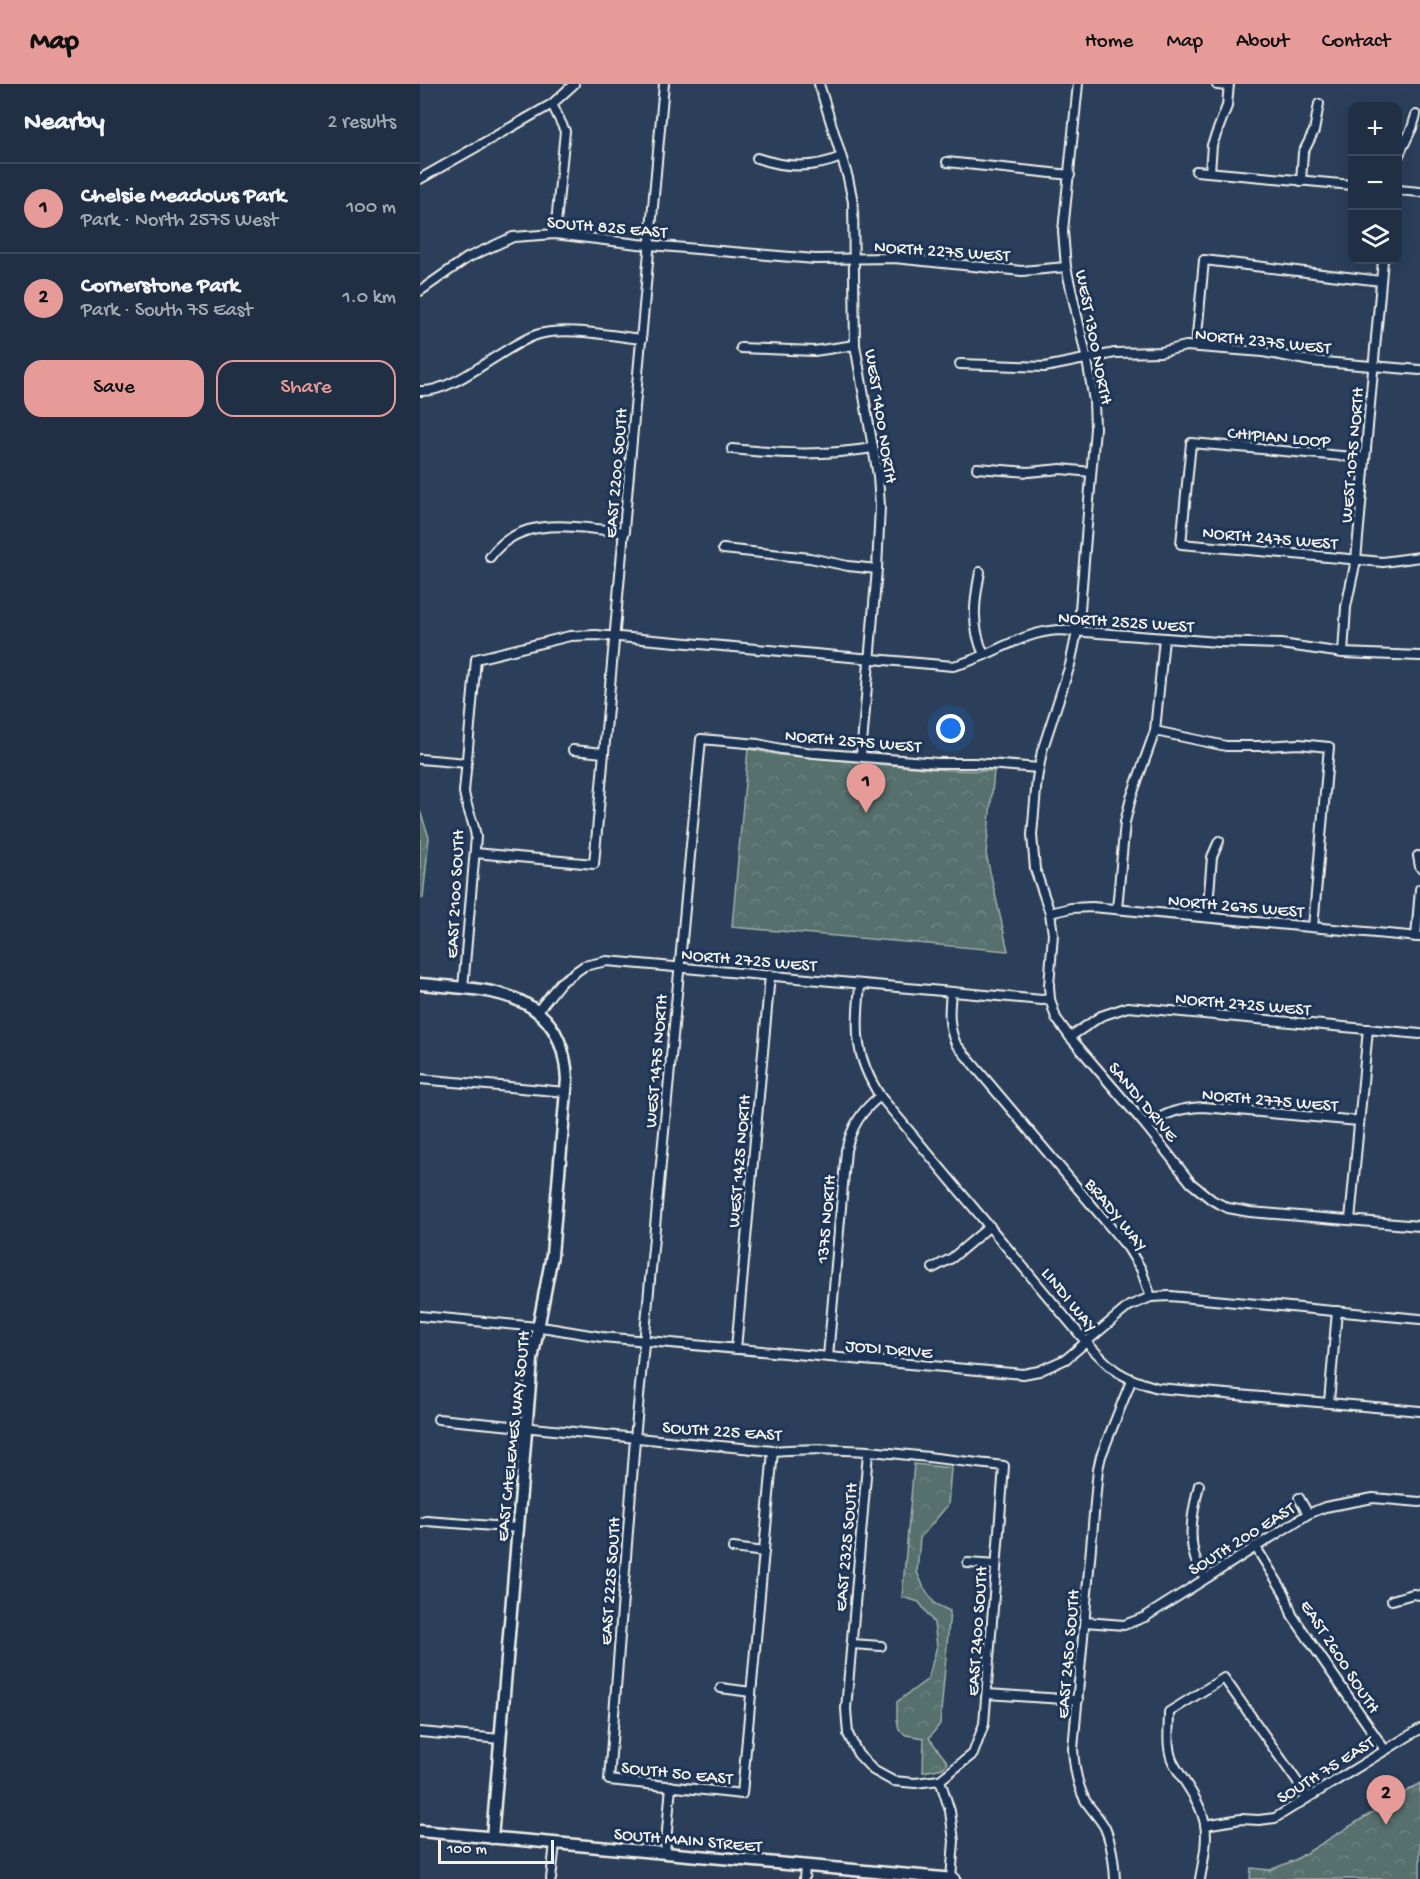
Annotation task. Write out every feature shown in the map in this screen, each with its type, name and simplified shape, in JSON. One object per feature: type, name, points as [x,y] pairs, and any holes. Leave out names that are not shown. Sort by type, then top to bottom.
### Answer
[{"type":"street","points":[[420,179],[552,104],[574,84]]},
{"type":"street","name":"EAST 2200 SOUTH","points":[[475,853],[594,864],[664,84]]},
{"type":"street","name":"WEST 1400 NORTH","points":[[819,84],[848,178],[853,202],[855,345],[873,448],[880,506],[861,756]]},
{"type":"street","name":"WEST 1300 NORTH","points":[[1050,999],[1053,947],[1050,913],[1035,869],[1032,835],[1039,768],[1046,736],[1058,706],[1077,632],[1095,428],[1094,401],[1087,360],[1066,267],[1064,231],[1078,84]]},
{"type":"street","points":[[1210,172],[1212,145],[1227,106],[1229,85],[1217,85]]},
{"type":"street","points":[[552,104],[565,131],[555,234]]},
{"type":"street","points":[[1301,181],[1304,153],[1314,131],[1319,104]]},
{"type":"street","points":[[1398,156],[1416,115]]},
{"type":"street","points":[[757,158],[771,163],[804,166],[816,165],[841,157]]},
{"type":"street","points":[[947,162],[1070,175]]},
{"type":"street","points":[[1196,171],[1348,185]]},
{"type":"street","points":[[1402,190],[1420,192]]},
{"type":"street","name":"SOUTH 825 EAST","points":[[420,291],[467,258],[513,237],[555,234],[815,259]]},
{"type":"street","name":"NORTH 2275 WEST","points":[[815,259],[903,259],[1022,271],[1066,267]]},
{"type":"street","points":[[1196,346],[1204,260],[1381,281]]},
{"type":"street","name":"WEST 1075 NORTH","points":[[1342,653],[1346,607],[1356,560],[1383,264]]},
{"type":"street","points":[[420,391],[428,391],[450,384],[521,341],[539,334],[558,331],[642,339]]},
{"type":"street","points":[[741,348],[814,351],[855,345]]},
{"type":"street","name":"NORTH 2375 WEST","points":[[960,364],[1045,367],[1115,353],[1161,352],[1177,347],[1196,346],[1263,352],[1311,361],[1420,370]]},
{"type":"street","name":"CHIPIAN LOOP","points":[[1181,544],[1191,443],[1365,458]]},
{"type":"street","points":[[732,449],[812,455],[873,448]]},
{"type":"street","points":[[977,468],[1028,472],[1061,469],[1092,472]]},
{"type":"street","points":[[490,557],[499,545],[520,532],[547,525],[625,532]]},
{"type":"street","name":"NORTH 2475 WEST","points":[[1181,544],[1356,560],[1393,562],[1420,557]]},
{"type":"street","points":[[723,549],[810,558],[877,569]]},
{"type":"street","points":[[980,572],[975,597],[975,630],[984,656]]},
{"type":"street","name":"NORTH 2525 WEST","points":[[476,659],[570,636],[615,637],[953,666],[984,656],[1036,632],[1059,630],[1281,644],[1342,653],[1420,656]]},
{"type":"street","points":[[1118,909],[1125,822],[1131,798],[1155,731],[1164,638]]},
{"type":"street","name":"EAST 2100 SOUTH","points":[[463,988],[476,837],[464,792],[476,659]]},
{"type":"street","points":[[1155,731],[1226,746],[1299,744],[1329,747],[1313,927]]},
{"type":"street","name":"NORTH 2575 WEST","points":[[701,739],[758,744],[781,749],[938,763],[976,763],[1039,768]]},
{"type":"street","name":"WEST 1475 NORTH","points":[[641,1385],[701,739]]},
{"type":"street","points":[[573,750],[604,753]]},
{"type":"street","points":[[420,759],[467,763]]},
{"type":"street","points":[[1207,917],[1212,857],[1219,841]]},
{"type":"street","points":[[1418,856],[1420,867]]},
{"type":"street","points":[[1418,937],[1420,889]]},
{"type":"street","name":"NORTH 2675 WEST","points":[[1050,913],[1081,908],[1118,909],[1418,937]]},
{"type":"street","name":"NORTH 2725 WEST","points":[[537,1012],[560,983],[584,966],[607,961],[860,985]]},
{"type":"street","name":"WEST 1425 NORTH","points":[[736,1348],[770,975]]},
{"type":"street","points":[[420,984],[494,991],[517,998],[537,1012]]},
{"type":"street","points":[[860,985],[1050,999]]},
{"type":"street","name":"LINDI WAY","points":[[860,985],[857,1020],[861,1059],[880,1096],[1086,1342],[1118,1374],[1131,1381],[1158,1388],[1420,1411]]},
{"type":"street","name":"BRADY WAY","points":[[951,992],[950,1030],[956,1044],[1128,1248],[1141,1269],[1151,1297]]},
{"type":"street","name":"SANDI DRIVE","points":[[1050,999],[1056,1018],[1070,1037],[1147,1126],[1191,1183],[1212,1200],[1228,1208],[1250,1212],[1420,1226]]},
{"type":"street","name":"NORTH 2725 WEST","points":[[1070,1037],[1101,1016],[1128,1007],[1420,1034]]},
{"type":"street","name":"EAST CHELEMES WAY SOUTH","points":[[492,1838],[532,1360],[555,1233],[566,1092],[564,1050],[546,1020],[537,1012]]},
{"type":"street","points":[[1350,1220],[1368,1029]]},
{"type":"street","points":[[420,1079],[566,1092]]},
{"type":"street","name":"1375 NORTH","points":[[828,1357],[846,1150],[856,1120],[880,1096]]},
{"type":"street","name":"NORTH 2775 WEST","points":[[1147,1126],[1164,1115],[1185,1108],[1203,1107],[1359,1121]]},
{"type":"street","points":[[933,1268],[952,1258],[990,1226]]},
{"type":"street","points":[[1151,1297],[1170,1296],[1420,1319]]},
{"type":"street","name":"JODI DRIVE","points":[[420,1316],[539,1327],[602,1337],[1023,1374],[1054,1366],[1129,1306],[1151,1297]]},
{"type":"street","points":[[1329,1402],[1337,1311]]},
{"type":"street","name":"EAST 2450 SOUTH","points":[[1115,1879],[1113,1855],[1105,1827],[1086,1801],[1078,1784],[1073,1749],[1098,1469],[1131,1381]]},
{"type":"street","name":"EAST 2225 SOUTH","points":[[609,1780],[641,1385]]},
{"type":"street","name":"SOUTH 225 EAST","points":[[438,1419],[773,1451],[811,1448],[1004,1466]]},
{"type":"street","points":[[721,1688],[751,1692],[773,1451]]},
{"type":"street","name":"EAST 2325 SOUTH","points":[[868,1453],[846,1709],[848,1734],[858,1754],[873,1770],[893,1781],[915,1783],[940,1780]]},
{"type":"street","name":"EAST 2400 SOUTH","points":[[940,1780],[973,1754],[984,1724],[1004,1466]]},
{"type":"street","points":[[1199,1485],[1191,1546],[1194,1559],[1205,1578]]},
{"type":"street","points":[[1299,1498],[1308,1514]]},
{"type":"street","name":"SOUTH 200 EAST","points":[[1085,1622],[1124,1625],[1145,1617],[1255,1546],[1308,1514],[1325,1507],[1374,1498],[1420,1502]]},
{"type":"street","points":[[420,1523],[426,1521],[519,1528]]},
{"type":"street","name":"EAST 2600 SOUTH","points":[[1255,1546],[1285,1594],[1292,1615],[1385,1750]]},
{"type":"street","points":[[733,1548],[764,1552]]},
{"type":"street","points":[[968,1563],[996,1565]]},
{"type":"street","points":[[1392,1600],[1413,1594],[1420,1595]]},
{"type":"street","points":[[852,1644],[881,1646]]},
{"type":"street","points":[[1200,1879],[1205,1825],[1197,1802],[1172,1761],[1169,1744],[1169,1712],[1224,1678],[1308,1797]]},
{"type":"street","name":"SOUTH 50 EAST","points":[[609,1780],[742,1794],[751,1692]]},
{"type":"street","points":[[987,1694],[1078,1700]]},
{"type":"street","name":"SOUTH 75 EAST","points":[[1205,1825],[1241,1819],[1275,1818],[1420,1729]]},
{"type":"street","points":[[420,1732],[501,1739]]},
{"type":"street","points":[[940,1780],[950,1811],[954,1841],[952,1879]]},
{"type":"street","points":[[665,1853],[671,1786]]},
{"type":"street","name":"SOUTH MAIN STREET","points":[[420,1831],[952,1879]]},
{"type":"street","points":[[551,1879],[555,1843]]},
{"type":"street","points":[[804,1879],[805,1866]]},
{"type":"green space","points":[[748,749],[780,755],[946,770],[994,771],[986,854],[1008,951],[732,927]]},
{"type":"green space","points":[[420,811],[429,837],[423,898],[420,897]]},
{"type":"green space","points":[[914,1464],[951,1468],[948,1505],[920,1538],[917,1572],[935,1604],[950,1611],[940,1724],[929,1738],[948,1763],[943,1768],[923,1772],[924,1738],[906,1735],[899,1730],[897,1719],[897,1702],[928,1679],[937,1646],[934,1623],[919,1602],[902,1597]]},
{"type":"green space","points":[[1420,1783],[1420,1879],[1250,1879],[1251,1868],[1270,1870],[1295,1860]]},
{"type":"place","name":"Chelsie Meadows Park","points":[[866,813]]},
{"type":"place","name":"Cornerstone Park","points":[[1386,1825]]}]
